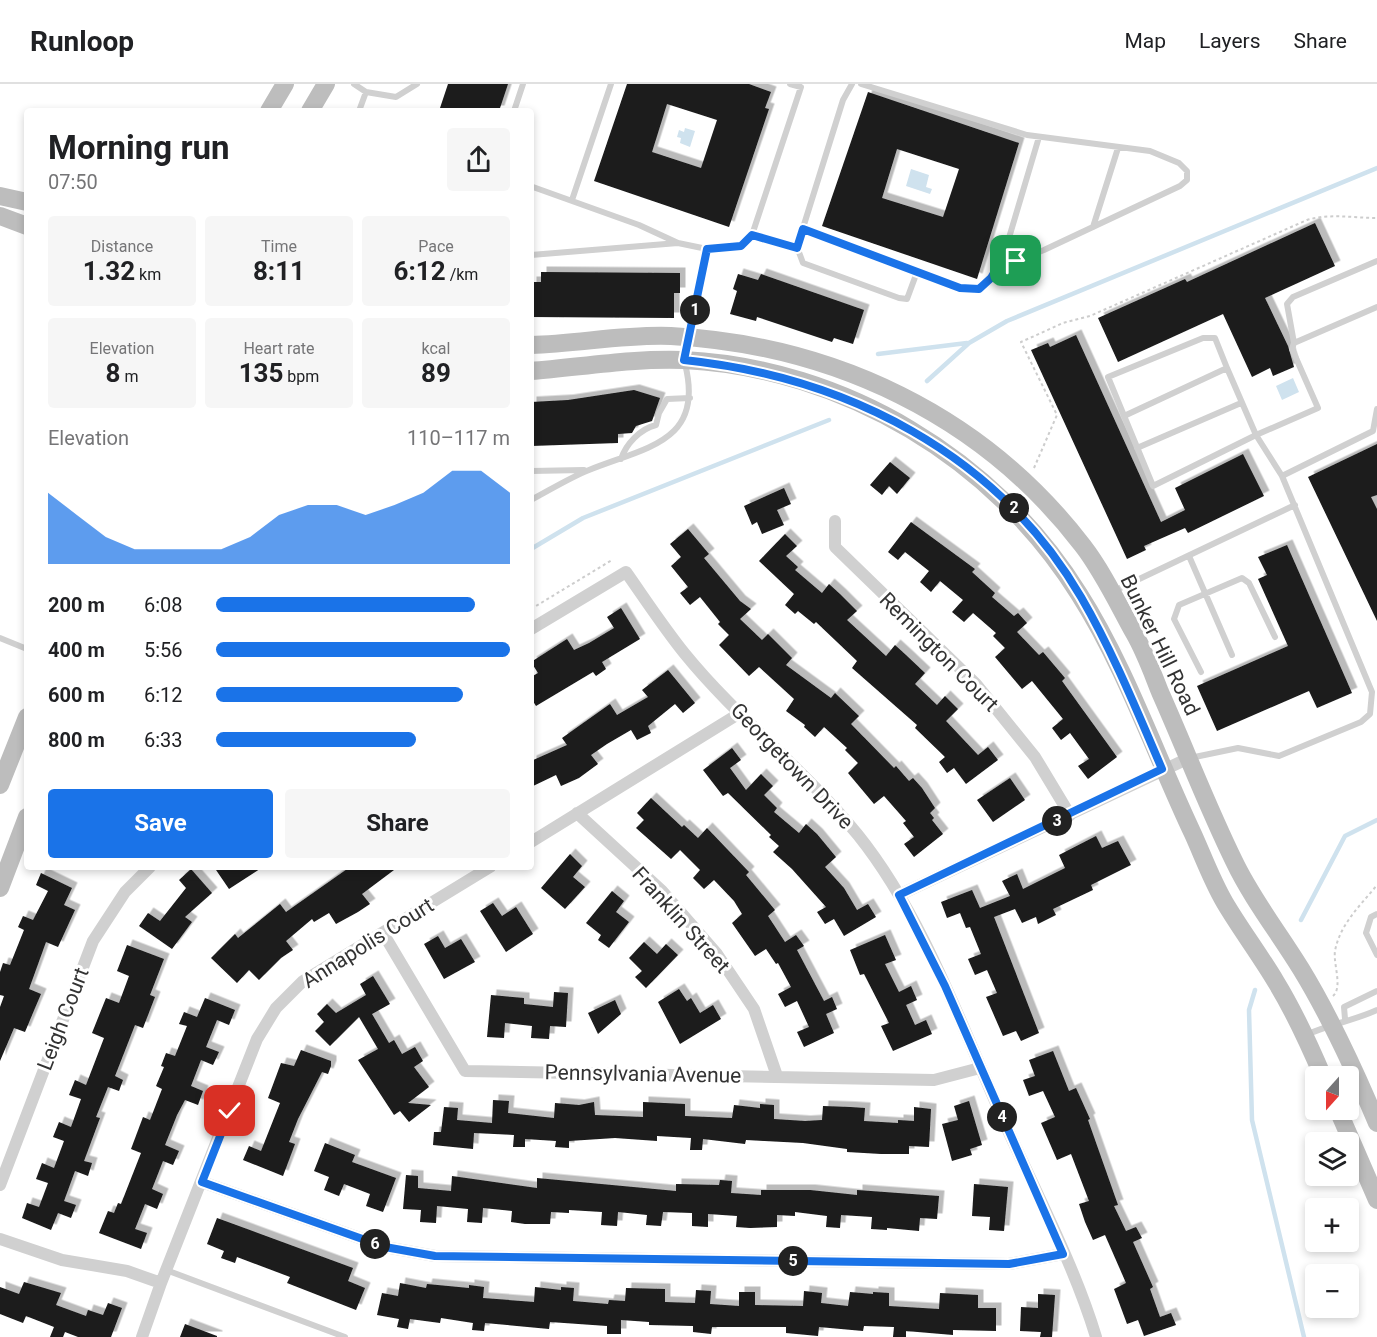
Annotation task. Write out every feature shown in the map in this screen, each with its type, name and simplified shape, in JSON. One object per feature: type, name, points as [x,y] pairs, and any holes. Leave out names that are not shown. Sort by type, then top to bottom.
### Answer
[{"type":"main road","points":[[271,108],[285,84]]},
{"type":"main road","points":[[312,108],[326,84]]},
{"type":"main road","points":[[0,195],[24,201]]},
{"type":"main road","points":[[0,216],[24,225]]},
{"type":"main road","name":"Bunker Hill Road","points":[[534,345],[622,336],[687,338],[757,346],[800,356],[861,376],[922,405],[979,443],[1036,492],[1085,548],[1137,638],[1234,863],[1302,970],[1338,1021],[1377,1123]]},
{"type":"main road","points":[[684,360],[687,338]]},
{"type":"main road","points":[[534,371],[638,360],[684,360],[734,366],[788,378],[860,404],[918,434],[952,455],[991,487],[1033,528],[1081,596],[1114,660],[1223,900],[1276,981],[1305,1035],[1318,1066]]},
{"type":"main road","points":[[0,785],[24,725]]},
{"type":"main road","points":[[0,888],[24,825]]},
{"type":"main road","points":[[1342,1120],[1377,1200]]},
{"type":"street","name":"Remington Court","points":[[835,521],[835,547],[976,684],[1035,757],[1070,815]]},
{"type":"street","name":"Georgetown Drive","points":[[534,627],[626,572],[685,654],[740,712],[805,774],[859,836],[899,895],[945,986],[1063,1254],[1096,1337]]},
{"type":"street","points":[[534,840],[740,712]]},
{"type":"street","points":[[899,895],[1189,758]]},
{"type":"street","name":"Franklin Street","points":[[577,813],[662,891],[717,954],[754,1009],[777,1076]]},
{"type":"street","name":"Leigh Court","points":[[0,1185],[93,941],[125,892],[147,870]]},
{"type":"street","name":"Annapolis Court","points":[[142,1337],[160,1283],[257,1039],[276,1008],[303,981],[485,870]]},
{"type":"street","name":"Pennsylvania Avenue","points":[[383,933],[465,1071],[934,1080],[980,1068]]},
{"type":"street","points":[[202,1182],[385,1247],[435,1256],[1009,1264],[1063,1254]]},
{"type":"street","points":[[0,1239],[62,1260],[127,1271],[160,1283]]},
{"type":"lane","points":[[354,84],[366,92],[396,97],[417,84]]},
{"type":"lane","points":[[515,108],[523,84]]},
{"type":"lane","points":[[572,200],[611,84]]},
{"type":"lane","points":[[534,187],[639,225],[678,243],[707,249],[741,246],[752,235],[801,87],[790,84]]},
{"type":"lane","points":[[852,84],[843,100],[797,248],[803,263],[907,299],[917,272]]},
{"type":"lane","points":[[861,84],[1039,137],[1150,151],[1179,163],[1187,171],[1187,180],[1180,186],[1016,261],[1003,258]]},
{"type":"lane","points":[[360,108],[366,92]]},
{"type":"lane","points":[[803,229],[960,288],[979,289],[991,278],[1003,258],[1039,137]]},
{"type":"lane","points":[[1093,227],[1118,148]]},
{"type":"lane","points":[[752,235],[797,248]]},
{"type":"lane","points":[[534,255],[678,243]]},
{"type":"lane","points":[[687,338],[698,302],[707,249]]},
{"type":"lane","points":[[1189,758],[1238,748],[1279,756],[1361,722],[1370,714],[1372,692],[1295,505],[1282,476],[1256,435],[1215,338],[1203,338],[1107,377],[1153,486],[1256,435],[1318,408],[1292,349],[1294,343],[1287,315],[1287,303],[1293,297],[1377,261]]},
{"type":"lane","points":[[1294,343],[1377,307]]},
{"type":"lane","points":[[534,498],[588,470],[621,459],[670,436],[686,416],[690,398],[684,360]]},
{"type":"lane","points":[[1124,416],[1227,368]]},
{"type":"lane","points":[[621,459],[625,446],[650,426],[656,425],[659,413],[667,399],[690,398]]},
{"type":"lane","points":[[1137,448],[1241,403]]},
{"type":"lane","points":[[1282,476],[1373,431],[1377,409]]},
{"type":"lane","points":[[534,471],[588,470]]},
{"type":"lane","points":[[1111,593],[1295,505]]},
{"type":"lane","points":[[1189,556],[1232,655]]},
{"type":"lane","points":[[1201,672],[1174,619],[1179,605],[1205,592],[1242,578],[1249,583],[1275,638]]},
{"type":"lane","points":[[0,638],[24,648]]},
{"type":"lane","points":[[1377,914],[1371,918],[1366,933],[1377,955]]},
{"type":"lane","points":[[1338,1021],[1344,1007],[1377,991]]},
{"type":"lane","points":[[1305,1035],[1338,1021],[1353,1021],[1377,1010]]},
{"type":"lane","points":[[166,1270],[345,1337]]},
{"type":"path","points":[[1031,473],[1058,415],[1021,342],[1064,323],[1090,316],[1307,220],[1325,215],[1361,219],[1377,218]]},
{"type":"path","points":[[534,607],[612,560]]},
{"type":"path","points":[[1329,999],[1336,994],[1338,988],[1335,953],[1341,931],[1377,885]]},
{"type":"water","points":[[685,128],[695,131],[690,147],[680,143],[681,138],[677,137],[679,130],[684,132]]},
{"type":"water","points":[[911,169],[929,175],[926,187],[932,189],[930,194],[906,186]]},
{"type":"water","points":[[1293,378],[1299,392],[1282,400],[1276,386]]},
{"type":"building","points":[[448,84],[508,84],[500,108],[440,108]]},
{"type":"building","points":[[627,84],[749,84],[771,92],[765,108],[769,109],[729,227],[594,181]],"holes":[[[667,104],[717,120],[701,168],[652,152]]]},
{"type":"building","points":[[868,92],[1019,143],[977,279],[822,226]],"holes":[[[897,149],[959,169],[943,217],[882,198]]]},
{"type":"building","points":[[1315,223],[1335,266],[1265,298],[1288,346],[1294,367],[1273,376],[1270,368],[1252,377],[1223,314],[1118,362],[1098,318],[1185,279],[1187,282]]},
{"type":"building","points":[[541,272],[680,273],[680,293],[674,293],[674,318],[534,317],[534,282],[541,282]]},
{"type":"building","points":[[738,274],[758,280],[761,274],[864,310],[853,344],[834,338],[832,342],[757,317],[756,321],[730,314],[737,291],[733,289]]},
{"type":"building","points":[[1076,335],[1161,522],[1185,510],[1175,488],[1243,454],[1264,496],[1188,533],[1185,528],[1144,546],[1146,550],[1127,559],[1031,350],[1048,343],[1050,347]]},
{"type":"building","points":[[634,390],[660,398],[652,421],[636,426],[632,433],[618,434],[618,443],[534,446],[534,402],[568,400]]},
{"type":"building","points":[[1377,444],[1377,495],[1371,497],[1377,509],[1377,621],[1308,477]]},
{"type":"building","points":[[890,462],[910,478],[897,494],[889,486],[882,495],[870,485]]},
{"type":"building","points":[[784,488],[791,504],[777,510],[784,525],[762,534],[757,522],[752,525],[744,506]]},
{"type":"building","points":[[911,522],[975,569],[972,572],[995,593],[992,597],[1014,616],[1018,613],[1027,623],[1017,632],[1039,655],[1043,652],[1065,678],[1062,681],[1117,757],[1088,779],[1078,766],[1089,759],[1070,733],[1061,740],[1052,728],[1063,719],[1032,681],[1022,689],[995,657],[1005,648],[993,636],[996,633],[973,613],[964,622],[952,612],[963,600],[940,581],[931,592],[920,582],[929,571],[905,552],[898,560],[888,552]]},
{"type":"building","points":[[688,529],[709,554],[704,558],[740,601],[751,609],[740,619],[762,640],[768,634],[792,658],[786,665],[831,698],[835,693],[859,716],[851,724],[894,768],[896,766],[909,781],[913,778],[922,788],[935,808],[930,813],[934,818],[932,820],[943,834],[914,857],[904,844],[914,837],[903,823],[906,821],[884,796],[874,804],[848,773],[858,763],[845,750],[847,748],[824,727],[815,737],[804,727],[805,725],[786,711],[794,699],[759,667],[749,676],[719,645],[729,635],[718,624],[720,622],[700,597],[690,605],[680,593],[688,587],[671,566],[681,557],[670,544]]},
{"type":"building","points":[[785,534],[797,546],[786,556],[798,567],[795,570],[822,593],[829,584],[840,594],[857,611],[847,620],[886,656],[895,645],[906,655],[925,673],[915,684],[937,705],[945,696],[958,709],[946,721],[978,755],[988,747],[998,760],[966,784],[954,768],[947,773],[939,762],[945,757],[915,728],[917,725],[852,668],[857,661],[816,622],[814,624],[798,611],[795,614],[785,605],[794,594],[759,561]]},
{"type":"building","points":[[1287,545],[1352,693],[1317,708],[1309,691],[1217,731],[1197,686],[1288,646],[1258,579],[1267,575],[1258,557]]},
{"type":"building","points":[[621,608],[640,639],[602,662],[606,669],[596,676],[593,672],[536,706],[534,675],[538,673],[534,667],[534,660],[567,639],[574,650],[589,643],[614,628],[607,617]]},
{"type":"building","points":[[668,670],[695,703],[683,713],[675,704],[648,726],[651,733],[637,740],[631,730],[607,744],[591,755],[598,764],[579,778],[561,786],[556,775],[534,786],[534,760],[567,745],[562,738],[610,704],[617,715],[648,697],[642,690]]},
{"type":"building","points":[[732,748],[741,760],[730,768],[746,790],[761,774],[773,786],[764,795],[777,808],[774,812],[799,833],[806,824],[817,834],[836,857],[825,867],[844,888],[857,910],[868,904],[876,917],[844,936],[834,919],[825,924],[817,912],[826,907],[792,869],[773,852],[779,846],[769,837],[771,835],[728,793],[723,796],[703,770]]},
{"type":"building","points":[[1010,778],[1025,800],[993,822],[977,800]]},
{"type":"building","points":[[651,798],[682,827],[684,825],[698,838],[707,828],[749,872],[746,875],[775,910],[768,916],[785,942],[796,935],[804,946],[797,950],[824,1001],[832,997],[837,1009],[826,1014],[834,1033],[804,1047],[797,1032],[809,1027],[797,1001],[785,1007],[778,994],[791,987],[778,963],[776,964],[766,949],[755,956],[732,923],[742,914],[734,901],[714,880],[704,889],[693,878],[700,870],[680,850],[671,859],[636,828],[644,820],[637,813]]},
{"type":"building","points":[[1096,836],[1102,848],[1118,841],[1131,865],[1091,885],[1093,890],[1053,909],[1056,915],[1038,924],[1036,917],[1022,923],[1015,909],[994,917],[1039,1033],[1021,1041],[1016,1031],[1003,1036],[986,997],[997,993],[987,970],[975,975],[968,959],[981,954],[970,927],[966,928],[960,913],[947,918],[941,902],[972,890],[980,908],[1010,896],[1002,881],[1017,874],[1023,889],[1065,868],[1059,855]]},
{"type":"building","points":[[570,854],[582,866],[573,877],[585,887],[565,909],[541,888]]},
{"type":"building","points":[[192,870],[212,893],[185,917],[192,922],[172,949],[139,926],[148,913],[160,921],[186,888],[179,880]]},
{"type":"building","points":[[216,870],[258,870],[229,889]]},
{"type":"building","points":[[346,870],[394,870],[362,894],[370,904],[358,912],[336,924],[329,913],[314,922],[312,919],[286,941],[293,950],[281,958],[259,980],[249,970],[237,983],[211,958],[235,934],[238,938],[280,904],[286,912]]},
{"type":"building","points":[[41,873],[72,888],[64,905],[75,910],[58,947],[46,942],[29,989],[41,994],[25,1032],[14,1028],[0,1061],[0,1007],[4,996],[0,995],[0,972],[3,963],[10,965],[24,930],[18,927],[23,916],[33,920],[48,891],[36,885]]},
{"type":"building","points":[[612,891],[624,901],[616,912],[629,922],[609,948],[598,940],[601,935],[586,923]]},
{"type":"building","points":[[493,903],[502,916],[516,907],[533,934],[506,952],[480,911]]},
{"type":"building","points":[[885,935],[896,960],[885,964],[899,992],[911,986],[917,1000],[906,1005],[915,1025],[926,1020],[932,1034],[893,1051],[881,1026],[889,1023],[864,974],[860,975],[850,950]]},
{"type":"building","points":[[438,936],[445,948],[461,939],[475,962],[444,979],[424,944]]},
{"type":"building","points":[[644,942],[657,954],[666,944],[678,955],[646,988],[635,977],[642,971],[629,958]]},
{"type":"building","points":[[127,945],[164,959],[150,995],[155,997],[143,1028],[135,1025],[115,1076],[123,1080],[119,1091],[108,1087],[96,1117],[100,1118],[84,1161],[92,1163],[88,1176],[75,1171],[64,1201],[76,1205],[71,1218],[58,1213],[51,1230],[22,1218],[27,1203],[39,1207],[48,1183],[36,1179],[42,1163],[54,1168],[64,1141],[53,1137],[59,1122],[71,1127],[81,1099],[69,1095],[75,1080],[86,1085],[104,1038],[92,1033],[106,998],[119,1003],[129,976],[117,971]]},
{"type":"building","points":[[373,976],[390,1004],[372,1014],[389,1043],[394,1040],[402,1054],[415,1047],[423,1061],[414,1067],[429,1087],[408,1103],[431,1105],[409,1122],[400,1111],[394,1115],[358,1060],[378,1049],[359,1017],[330,1046],[315,1031],[324,1022],[317,1014],[327,1004],[336,1013],[366,995],[360,984]]},
{"type":"building","points":[[679,989],[687,1001],[691,998],[700,1013],[713,1005],[721,1019],[680,1044],[658,1002]]},
{"type":"building","points":[[554,992],[568,993],[566,1027],[550,1026],[549,1039],[531,1038],[532,1026],[505,1023],[504,1038],[487,1037],[491,995],[524,998],[524,1004],[553,1007]]},
{"type":"building","points":[[205,998],[235,1010],[229,1025],[217,1020],[206,1047],[219,1052],[213,1065],[201,1060],[191,1086],[203,1091],[198,1105],[185,1100],[165,1145],[179,1151],[173,1165],[163,1161],[152,1189],[163,1194],[157,1209],[145,1204],[135,1229],[147,1233],[141,1249],[99,1233],[108,1211],[114,1213],[118,1203],[121,1204],[141,1153],[131,1149],[143,1117],[150,1120],[162,1089],[156,1086],[164,1067],[161,1066],[166,1053],[175,1056],[187,1026],[179,1024],[184,1012],[197,1017]]},
{"type":"building","points":[[615,1000],[621,1014],[598,1034],[588,1013]]},
{"type":"building","points":[[301,1050],[331,1061],[331,1066],[328,1074],[322,1072],[298,1119],[289,1142],[295,1144],[283,1176],[243,1160],[249,1146],[261,1151],[280,1103],[268,1098],[281,1063],[294,1066]]},
{"type":"building","points":[[1053,1051],[1069,1091],[1076,1088],[1090,1119],[1088,1120],[1118,1205],[1114,1206],[1126,1231],[1136,1227],[1142,1238],[1133,1242],[1153,1287],[1150,1289],[1160,1317],[1171,1313],[1176,1325],[1144,1336],[1138,1320],[1127,1324],[1114,1289],[1126,1283],[1105,1235],[1093,1240],[1085,1222],[1079,1204],[1089,1201],[1071,1154],[1057,1160],[1041,1123],[1055,1117],[1043,1091],[1029,1096],[1023,1080],[1035,1076],[1029,1060]]},
{"type":"building","points":[[493,1100],[509,1101],[508,1113],[554,1118],[555,1103],[579,1105],[594,1102],[595,1115],[643,1117],[643,1102],[685,1104],[685,1116],[732,1118],[734,1105],[760,1108],[760,1104],[774,1105],[774,1119],[805,1121],[822,1120],[823,1106],[865,1108],[864,1121],[898,1123],[898,1120],[914,1121],[914,1107],[931,1109],[929,1147],[909,1146],[909,1154],[881,1154],[847,1152],[847,1149],[803,1143],[746,1140],[745,1144],[703,1139],[702,1150],[690,1150],[691,1138],[657,1136],[657,1141],[615,1138],[569,1141],[569,1148],[555,1147],[556,1141],[525,1139],[525,1147],[513,1147],[514,1135],[474,1133],[473,1149],[433,1145],[434,1132],[441,1132],[444,1107],[458,1108],[457,1120],[492,1123]]},
{"type":"building","points":[[969,1101],[982,1145],[970,1149],[972,1155],[952,1161],[942,1124],[958,1120],[954,1106]]},
{"type":"building","points":[[325,1143],[355,1155],[352,1162],[396,1178],[383,1212],[366,1206],[370,1194],[344,1184],[339,1196],[324,1190],[329,1177],[314,1171]]},
{"type":"building","points":[[406,1175],[418,1176],[418,1188],[451,1191],[452,1176],[537,1188],[537,1178],[676,1191],[676,1184],[719,1185],[720,1180],[732,1181],[731,1193],[761,1195],[761,1190],[810,1190],[857,1195],[857,1190],[939,1196],[937,1219],[920,1218],[919,1231],[871,1229],[872,1217],[841,1215],[840,1228],[826,1227],[827,1216],[795,1212],[795,1216],[777,1215],[777,1227],[750,1228],[736,1227],[737,1216],[708,1214],[708,1227],[692,1226],[692,1213],[663,1212],[661,1226],[646,1225],[647,1215],[618,1212],[617,1226],[601,1225],[602,1212],[569,1210],[569,1213],[551,1212],[550,1224],[525,1224],[511,1222],[512,1211],[483,1208],[482,1223],[467,1222],[468,1209],[437,1206],[436,1223],[420,1222],[421,1210],[403,1209]]},
{"type":"building","points":[[974,1184],[1008,1187],[1004,1231],[989,1230],[990,1217],[972,1216]]},
{"type":"building","points":[[217,1218],[353,1268],[348,1281],[365,1288],[356,1310],[287,1283],[290,1277],[237,1257],[235,1263],[221,1258],[224,1251],[207,1244]]},
{"type":"building","points":[[24,1282],[61,1293],[56,1305],[86,1316],[88,1310],[103,1315],[108,1303],[122,1308],[111,1337],[78,1337],[65,1332],[63,1337],[50,1337],[54,1327],[26,1316],[23,1323],[0,1314],[0,1287],[19,1294]]},
{"type":"building","points":[[400,1283],[426,1288],[427,1284],[484,1287],[483,1298],[534,1302],[535,1287],[561,1290],[561,1287],[574,1288],[573,1301],[608,1304],[609,1300],[625,1301],[626,1288],[665,1289],[665,1302],[695,1303],[696,1290],[711,1291],[710,1304],[739,1306],[739,1292],[755,1292],[755,1305],[803,1306],[804,1291],[822,1293],[821,1303],[848,1306],[850,1292],[889,1293],[889,1306],[939,1309],[940,1293],[978,1295],[978,1308],[996,1308],[996,1331],[953,1330],[953,1335],[906,1331],[906,1337],[893,1337],[894,1327],[864,1326],[863,1331],[819,1327],[818,1336],[786,1333],[786,1327],[712,1327],[711,1334],[693,1332],[693,1326],[649,1325],[649,1322],[621,1320],[621,1334],[607,1334],[607,1326],[550,1322],[549,1329],[485,1323],[484,1331],[472,1330],[473,1323],[441,1318],[440,1323],[410,1319],[408,1329],[397,1327],[399,1319],[377,1315],[382,1293],[398,1296]]},
{"type":"building","points":[[1038,1294],[1055,1295],[1052,1337],[1040,1337],[1041,1332],[1020,1331],[1021,1307],[1038,1308]]},
{"type":"building","points":[[185,1324],[217,1336],[217,1337],[180,1337]]},
{"type":"waterway","points":[[927,381],[969,343],[1007,321],[1377,168]]},
{"type":"waterway","points":[[878,354],[967,343]]},
{"type":"waterway","points":[[534,547],[583,518],[829,420]]},
{"type":"waterway","points":[[1301,920],[1345,836],[1377,820]]},
{"type":"waterway","points":[[1255,990],[1249,1010],[1252,1120],[1304,1337]]},
{"type":"route","points":[[230,1111],[202,1182],[385,1247],[435,1256],[1009,1264],[1063,1254],[945,986],[899,895],[1162,769],[1114,660],[1081,596],[1033,528],[991,487],[952,455],[918,434],[860,404],[788,378],[716,363],[684,360],[687,338],[698,302],[707,249],[741,246],[747,243],[752,235],[797,248],[803,229],[960,288],[979,289],[991,278],[1003,258],[1016,261]]}]
